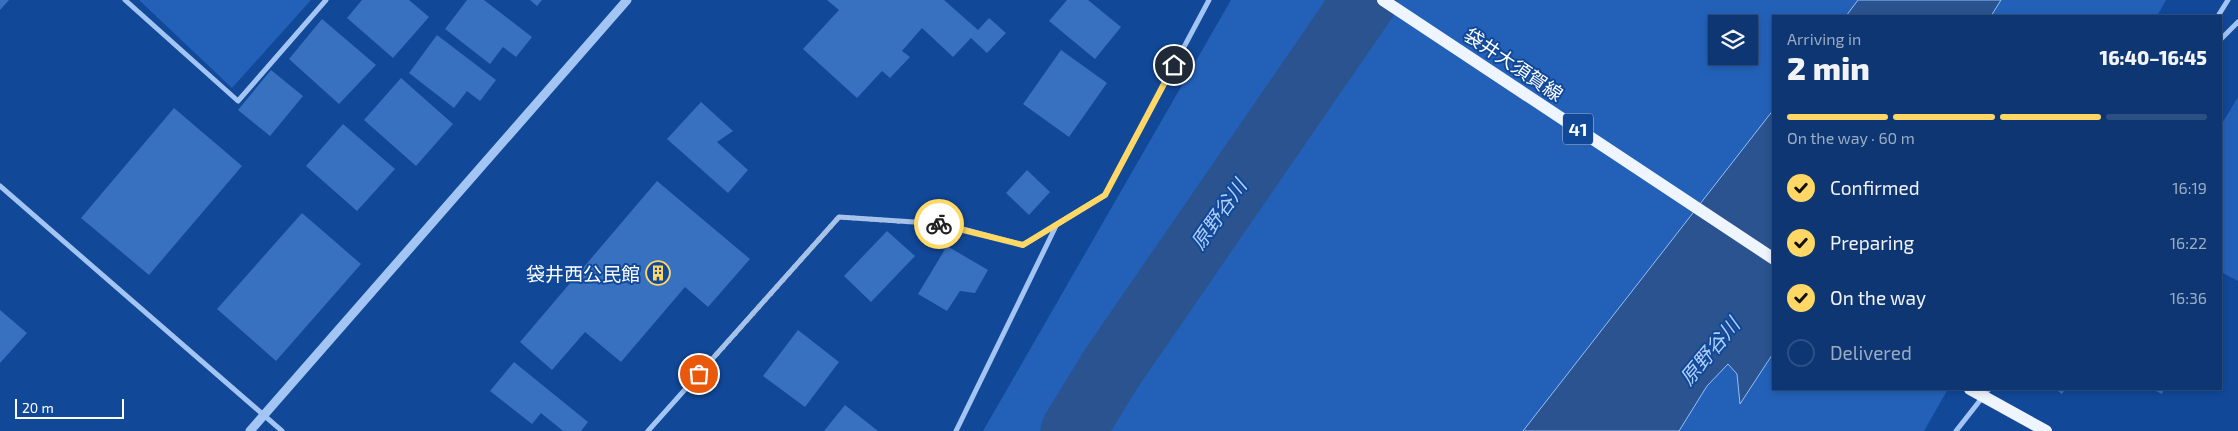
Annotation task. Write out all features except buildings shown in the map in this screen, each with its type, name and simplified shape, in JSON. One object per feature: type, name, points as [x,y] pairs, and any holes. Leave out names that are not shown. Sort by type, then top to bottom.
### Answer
[{"type":"main road","name":"袋井大須賀線","points":[[1383,0],[1772,258]]},
{"type":"main road","points":[[1986,393],[2046,431]]},
{"type":"street","points":[[125,0],[238,101],[326,0]]},
{"type":"street","points":[[250,431],[627,0]]},
{"type":"street","points":[[648,431],[839,217],[944,224],[1023,245],[1105,195],[1209,0]]},
{"type":"street","points":[[2219,15],[2228,0]]},
{"type":"street","points":[[2222,37],[2238,22]]},
{"type":"street","points":[[0,186],[282,431]]},
{"type":"street","points":[[956,431],[1056,225]]},
{"type":"street","points":[[1956,431],[1986,393]]},
{"type":"shaded area","points":[[139,0],[311,0],[232,88]]},
{"type":"shaded area","points":[[1231,0],[2166,0],[2158,15],[1772,15],[1772,390],[1947,390],[1924,431],[983,431]]},
{"type":"shaded area","points":[[2238,97],[2238,281],[2222,273],[2222,123]]},
{"type":"water","points":[[1858,0],[2001,0],[1992,15],[1847,15]]},
{"type":"water","points":[[1772,112],[1772,355],[1740,404],[1737,374],[1728,364],[1707,386],[1679,431],[1523,431]]},
{"type":"waterway","name":"原野谷川","points":[[1073,431],[1111,369],[1365,0]]},
{"type":"way so far","points":[[699,374],[839,217],[939,224]]},
{"type":"place","name":"袋井西公民館","points":[[658,273]]},
{"type":"route","points":[[939,224],[1023,245],[1105,195],[1174,65]]}]
